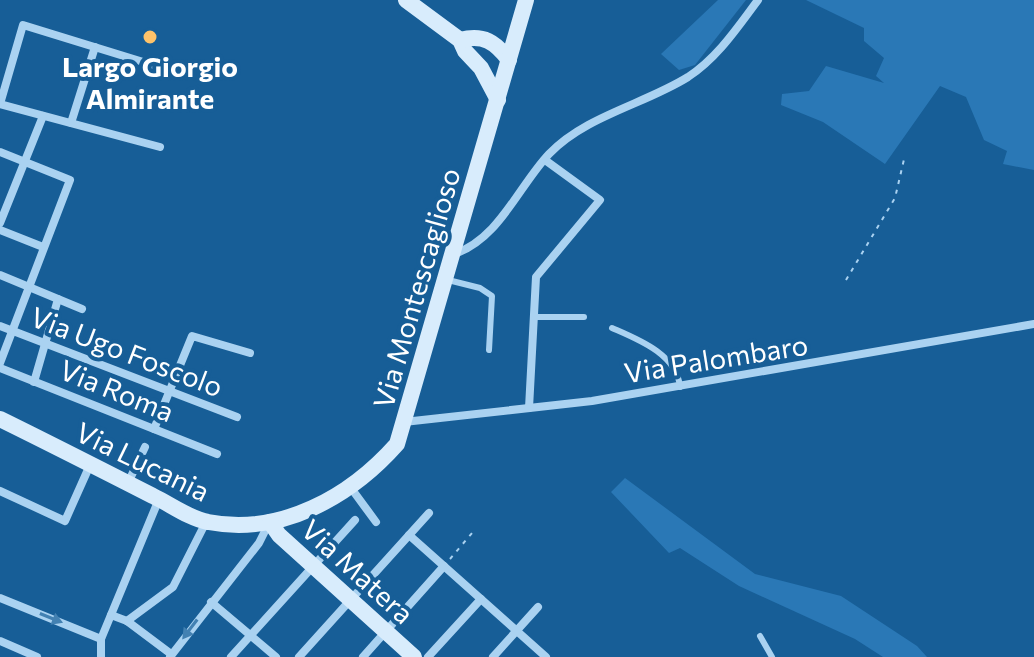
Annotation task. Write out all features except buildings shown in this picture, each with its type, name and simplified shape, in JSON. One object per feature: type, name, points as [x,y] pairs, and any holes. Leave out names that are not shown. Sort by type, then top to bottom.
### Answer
[{"type":"street","points":[[406,0],[460,40],[465,51],[481,68],[498,100]]},
{"type":"street","name":"Via Montescaglioso","points":[[270,522],[321,505],[351,488],[397,444],[526,0]]},
{"type":"street","points":[[453,254],[473,247],[488,233],[545,160],[579,131],[685,78],[706,64],[758,0]]},
{"type":"street","points":[[160,147],[0,104],[23,25],[166,69]]},
{"type":"street","points":[[460,40],[476,36],[490,40],[517,34]]},
{"type":"street","points":[[481,68],[509,60],[490,40]]},
{"type":"street","points":[[71,123],[95,47]]},
{"type":"street","points":[[0,223],[43,116]]},
{"type":"street","points":[[0,152],[70,180],[0,365]]},
{"type":"street","points":[[529,408],[536,277],[600,200],[545,160]]},
{"type":"street","points":[[0,230],[43,247]]},
{"type":"street","points":[[0,275],[82,309]]},
{"type":"street","points":[[34,382],[58,299]]},
{"type":"street","name":"Via Palombaro","points":[[404,422],[680,387],[1034,324]]},
{"type":"street","name":"Via Ugo Foscolo","points":[[0,326],[237,417]]},
{"type":"street","points":[[154,429],[192,336],[250,353]]},
{"type":"street","name":"Via Roma","points":[[0,365],[34,382],[217,454]]},
{"type":"street","name":"Via Lucania","points":[[0,419],[206,522],[247,525],[270,522]]},
{"type":"street","points":[[128,483],[145,447]]},
{"type":"street","points":[[0,491],[65,521],[91,464]]},
{"type":"street","points":[[351,488],[376,522]]},
{"type":"street","points":[[101,657],[101,639],[159,499]]},
{"type":"street","points":[[299,657],[429,513]]},
{"type":"street","points":[[231,657],[355,520]]},
{"type":"street","points":[[127,621],[173,587],[206,522]]},
{"type":"street","points":[[111,615],[127,621],[170,656],[259,543],[270,522]]},
{"type":"street","name":"Via Matera","points":[[270,522],[313,566],[414,657]]},
{"type":"street","points":[[409,535],[546,657]]},
{"type":"street","points":[[363,657],[444,566]]},
{"type":"street","points":[[0,598],[101,639]]},
{"type":"street","points":[[428,657],[481,599]]},
{"type":"street","points":[[211,602],[276,657]]},
{"type":"street","points":[[493,657],[538,607]]},
{"type":"street","points":[[0,641],[37,657]]},
{"type":"lane","points":[[446,279],[480,288],[492,296],[489,350]]},
{"type":"lane","points":[[534,317],[584,317]]},
{"type":"lane","points":[[612,328],[654,348],[679,377],[680,387]]},
{"type":"lane","points":[[760,636],[772,657]]},
{"type":"path","points":[[846,280],[895,198],[905,155]]},
{"type":"path","points":[[444,566],[472,533]]},
{"type":"shaded area","points":[[718,0],[746,0],[695,65],[679,70],[661,54]]},
{"type":"shaded area","points":[[806,0],[1034,0],[1034,170],[1003,164],[1007,151],[984,140],[966,97],[940,86],[885,164],[823,122],[781,105],[782,94],[809,91],[826,66],[884,83],[876,76],[884,58],[864,41],[864,28]]},
{"type":"shaded area","points":[[625,478],[755,574],[841,596],[917,646],[927,657],[883,657],[855,639],[739,586],[680,548],[669,553],[611,492]]},
{"type":"place","name":"Largo Giorgio Almirante","points":[[150,37]]}]
